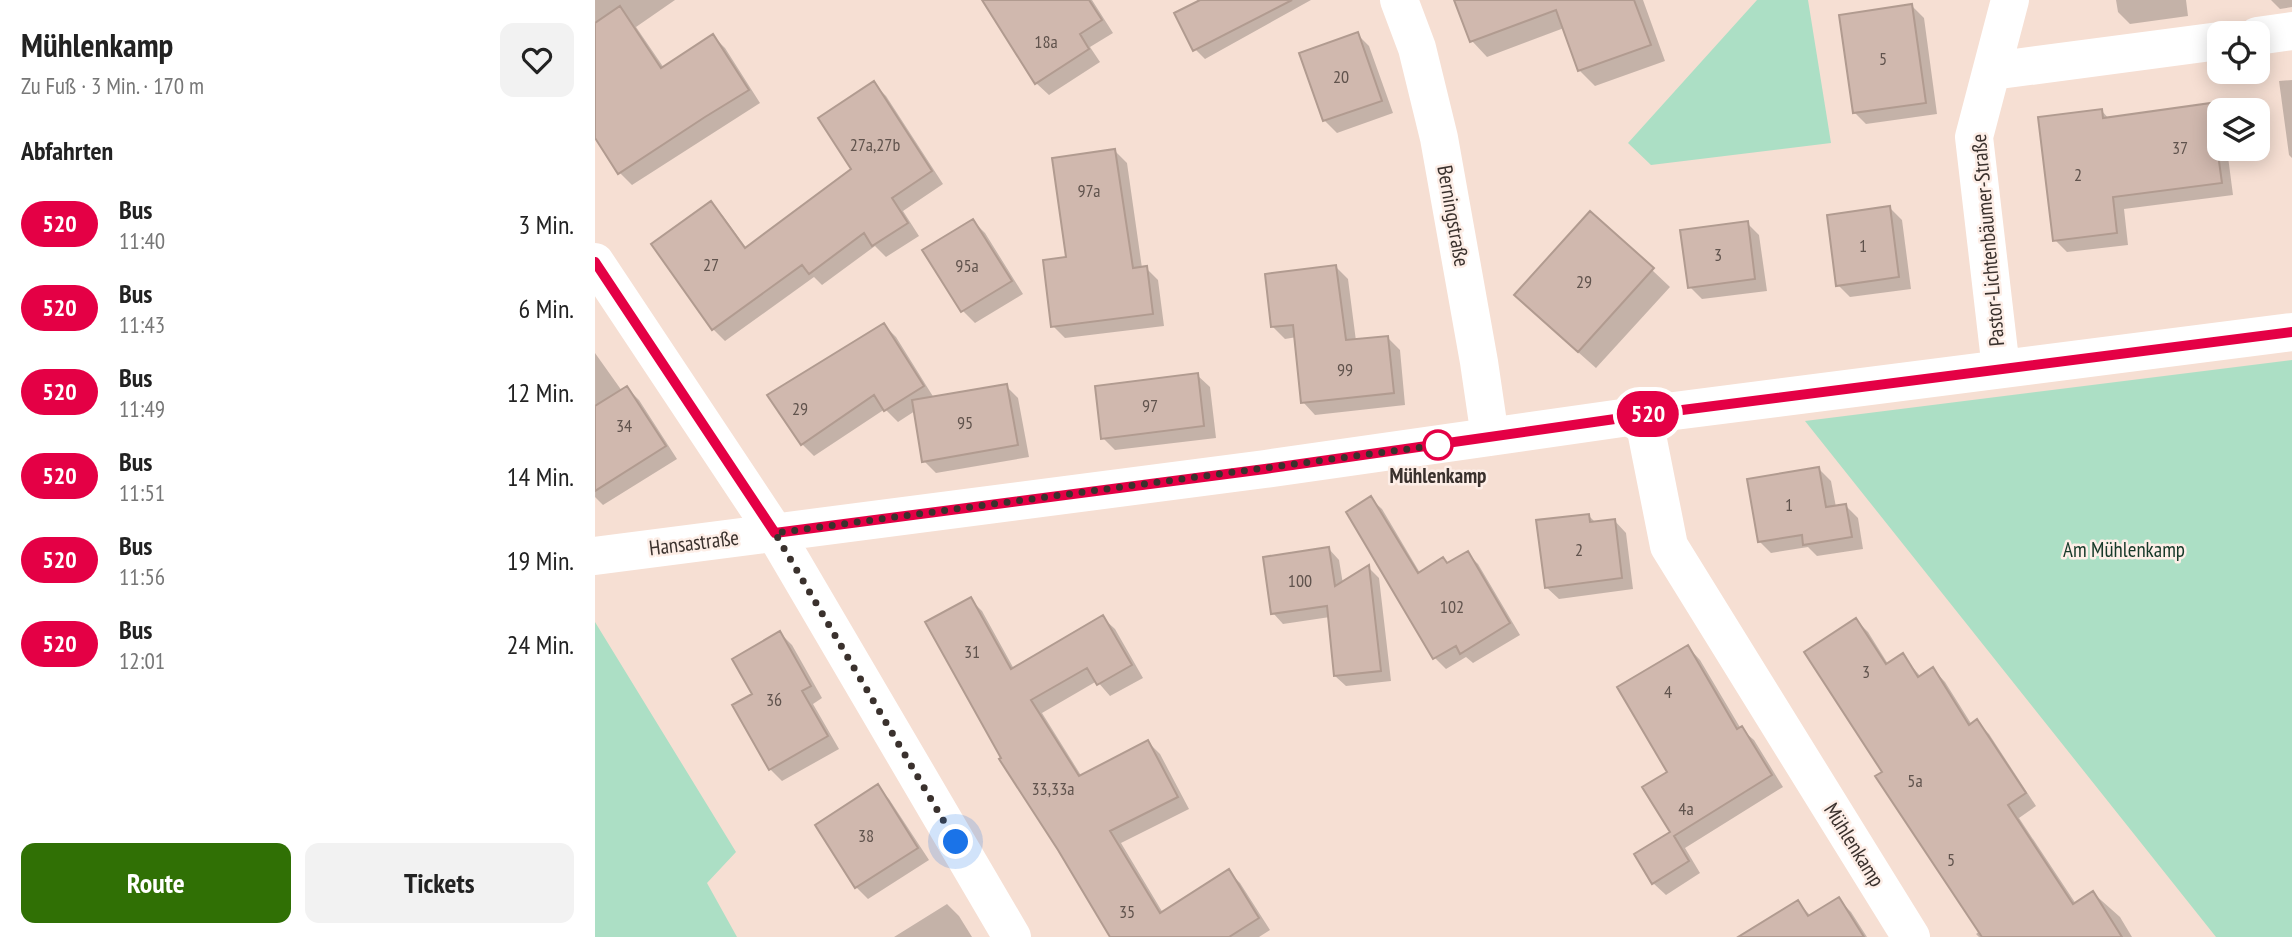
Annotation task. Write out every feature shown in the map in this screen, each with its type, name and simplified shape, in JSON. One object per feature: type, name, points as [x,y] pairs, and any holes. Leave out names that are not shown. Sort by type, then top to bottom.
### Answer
[{"type":"street","name":"Berningstraße","points":[[1399,0],[1417,48],[1439,138],[1490,437]]},
{"type":"street","name":"Pastor-Lichtenbäumer-Straße","points":[[2001,369],[1974,137],[2010,0]]},
{"type":"street","points":[[2270,34],[2292,31]]},
{"type":"street","points":[[1992,71],[2207,43]]},
{"type":"street","points":[[595,262],[775,533],[1012,937]]},
{"type":"street","name":"Hansastraße","points":[[595,556],[1265,469],[1643,415],[2292,332]]},
{"type":"street","name":"Mühlenkamp","points":[[1643,415],[1669,546],[1911,937]]},
{"type":"green space","points":[[1757,0],[1808,0],[1831,143],[1651,165],[1628,143]]},
{"type":"green space","name":"Am Mühlenkamp","points":[[2292,360],[2292,937],[2216,937],[1805,421]]},
{"type":"green space","points":[[595,622],[736,852],[707,883],[737,937],[595,937]]},
{"type":"building","points":[[982,0],[1089,0],[1102,20],[1080,34],[1089,49],[1035,84]]},
{"type":"building","points":[[1200,0],[1292,0],[1193,51],[1174,13]]},
{"type":"building","points":[[1454,0],[1634,0],[1651,45],[1578,71],[1556,10],[1470,42]]},
{"type":"building","points":[[1912,4],[1926,103],[1853,113],[1839,15]]},
{"type":"building","points":[[620,6],[661,68],[713,34],[749,90],[618,174],[595,138],[595,23]]},
{"type":"building","points":[[1358,32],[1382,101],[1323,121],[1299,53]]},
{"type":"building","points":[[874,81],[932,171],[892,198],[908,223],[872,246],[864,233],[809,274],[802,265],[712,330],[651,244],[711,201],[745,248],[851,169],[818,118]]},
{"type":"building","points":[[2207,104],[2207,161],[2219,161],[2222,183],[2113,197],[2117,233],[2053,241],[2038,117],[2102,109],[2103,118]]},
{"type":"building","points":[[1115,149],[1133,268],[1147,266],[1153,314],[1051,327],[1043,260],[1066,257],[1052,158]]},
{"type":"building","points":[[1890,206],[1899,277],[1836,286],[1827,215]]},
{"type":"building","points":[[1590,211],[1654,268],[1578,352],[1514,295]]},
{"type":"building","points":[[973,219],[1012,281],[961,312],[922,250]]},
{"type":"building","points":[[1748,221],[1755,279],[1688,288],[1680,230]]},
{"type":"building","points":[[1336,265],[1346,340],[1388,336],[1394,393],[1301,403],[1293,325],[1271,327],[1265,274]]},
{"type":"building","points":[[884,323],[924,386],[884,411],[874,395],[801,445],[767,395]]},
{"type":"building","points":[[1198,373],[1204,426],[1101,439],[1095,386]]},
{"type":"building","points":[[1007,384],[1018,445],[922,462],[912,400]]},
{"type":"building","points":[[627,386],[666,446],[595,491],[595,406]]},
{"type":"building","points":[[1819,467],[1826,507],[1846,504],[1852,537],[1803,545],[1802,535],[1758,542],[1747,479]]},
{"type":"building","points":[[1371,496],[1418,573],[1443,557],[1447,563],[1468,551],[1510,623],[1460,654],[1456,646],[1433,659],[1346,512]]},
{"type":"building","points":[[1589,514],[1590,522],[1615,519],[1622,578],[1545,588],[1536,520]]},
{"type":"building","points":[[1329,547],[1335,586],[1369,565],[1381,671],[1334,676],[1327,606],[1271,614],[1263,557]]},
{"type":"building","points":[[971,597],[1011,669],[1103,615],[1132,665],[1097,685],[1087,668],[1031,700],[1079,776],[1148,740],[1178,797],[1110,831],[1160,913],[1229,869],[1259,918],[1229,937],[1110,937],[999,759],[1001,758],[925,622]]},
{"type":"building","points":[[1856,618],[1886,664],[1903,653],[1918,677],[1933,667],[1969,725],[1977,719],[2026,793],[2008,805],[2073,904],[2093,891],[2122,937],[1982,937],[1875,776],[1882,772],[1804,652]]},
{"type":"building","points":[[780,631],[811,686],[802,691],[828,736],[769,770],[732,705],[752,694],[732,659]]},
{"type":"building","points":[[1688,645],[1737,729],[1742,726],[1772,775],[1674,836],[1689,861],[1652,884],[1634,854],[1670,832],[1642,787],[1667,772],[1617,687]]},
{"type":"building","points":[[878,784],[918,848],[855,888],[815,825]]},
{"type":"building","points":[[1839,897],[1864,937],[1738,937],[1798,900],[1808,916]]},
{"type":"bus line","name":"520","points":[[595,262],[775,533],[1265,469],[1643,415],[2292,332]]},
{"type":"place","name":"Mühlenkamp","points":[[1438,445]]},
{"type":"route","points":[[956,842],[775,533],[1438,445]]}]
